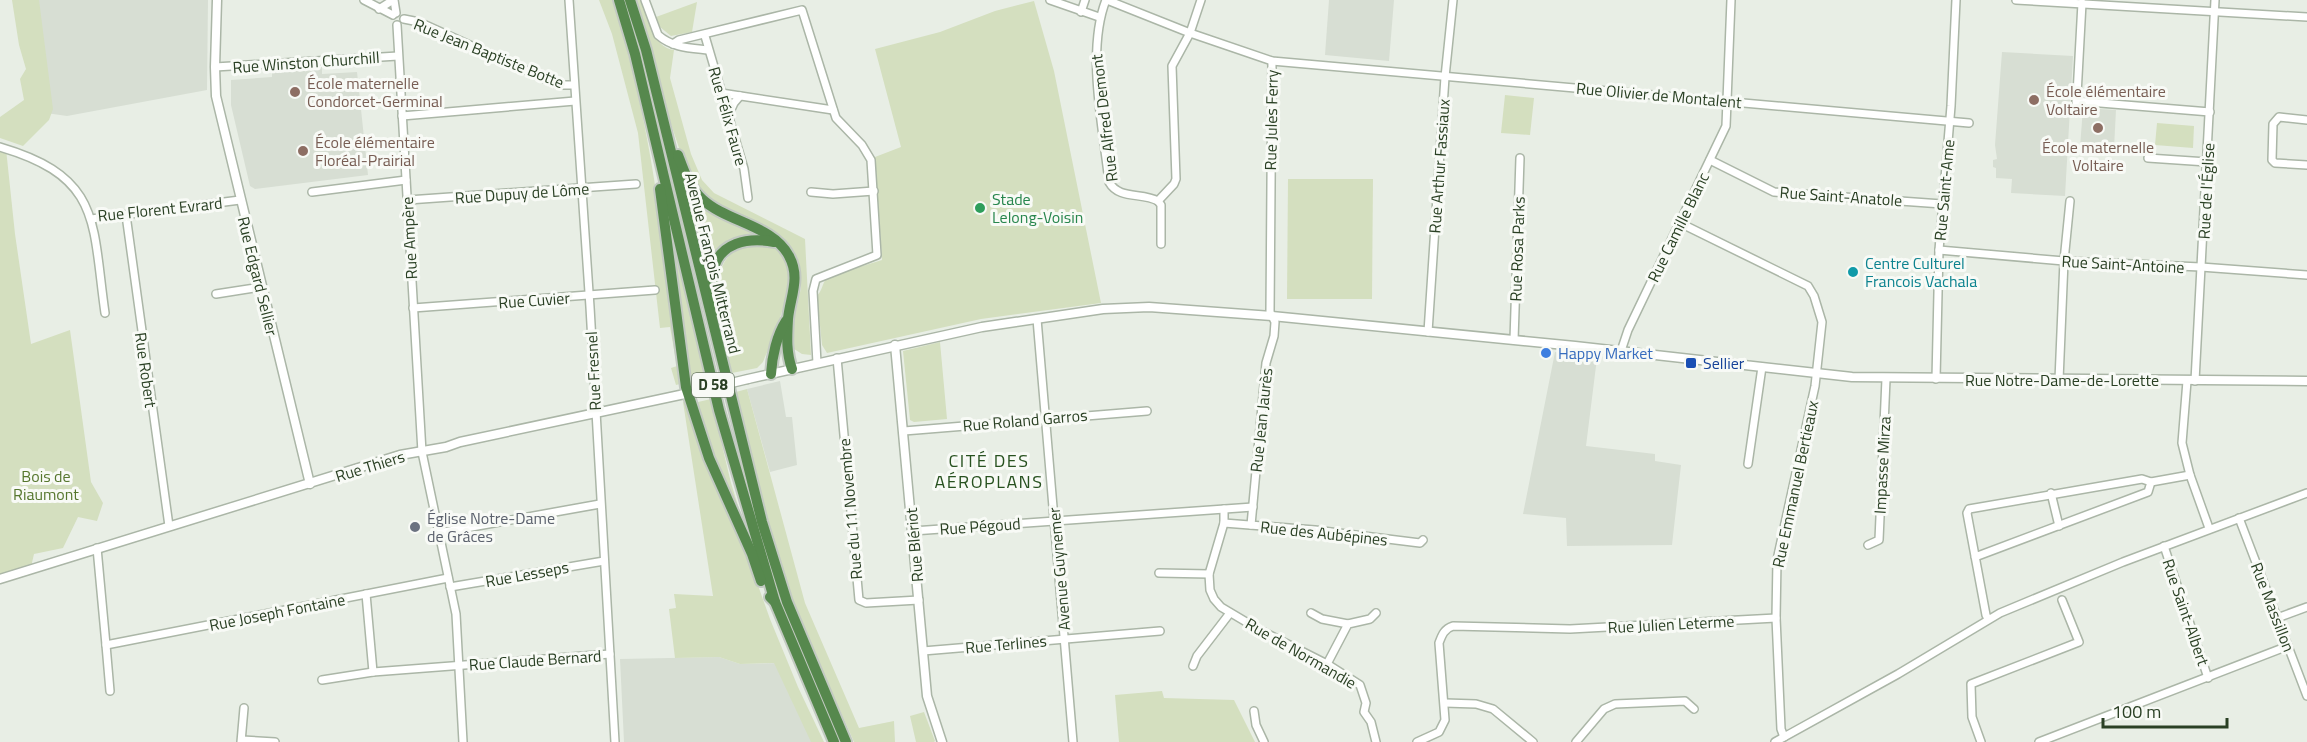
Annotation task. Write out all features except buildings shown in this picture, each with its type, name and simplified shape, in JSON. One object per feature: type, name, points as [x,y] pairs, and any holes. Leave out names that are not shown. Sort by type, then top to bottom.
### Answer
[{"type":"highway","name":"Avenue François Mitterrand","points":[[619,0],[635,54],[719,410],[775,602]]},
{"type":"highway","name":"Avenue François Mitterrand","points":[[630,0],[646,50],[762,522],[787,602],[846,742]]},
{"type":"highway","points":[[664,122],[687,181],[700,198],[724,215],[765,233],[790,257],[795,272],[786,345],[792,369]]},
{"type":"highway","points":[[660,165],[660,191],[693,393],[709,458],[752,554],[764,590],[775,602]]},
{"type":"highway","points":[[715,331],[713,275],[721,255],[731,245],[739,242],[762,239],[777,243]]},
{"type":"highway","points":[[771,374],[773,357],[782,327],[788,318]]},
{"type":"highway","name":"D 58","points":[[775,602],[834,742]]},
{"type":"street","name":"Rue Edgard Sellier","points":[[217,0],[216,96],[310,484]]},
{"type":"street","points":[[364,0],[379,9],[395,14],[402,14],[404,19],[402,24],[397,25],[392,20],[395,14],[394,0],[379,9]]},
{"type":"street","name":"Rue Fresnel","points":[[569,0],[615,742]]},
{"type":"street","points":[[645,0],[658,35],[677,47],[708,50]]},
{"type":"street","points":[[1050,0],[1099,17]]},
{"type":"street","points":[[1081,12],[1085,0]]},
{"type":"street","points":[[1106,0],[1190,33],[1272,61]]},
{"type":"street","name":"Rue Alfred Demont","points":[[1106,0],[1099,17],[1096,62],[1109,182],[1113,190],[1123,194],[1151,197],[1158,201]]},
{"type":"street","points":[[1161,244],[1161,205],[1158,201],[1176,179],[1172,66],[1190,33],[1201,0]]},
{"type":"street","name":"Rue Arthur Fassiaux","points":[[1428,332],[1445,77],[1453,0]]},
{"type":"street","name":"Rue Camille Blanc","points":[[1621,351],[1622,343],[1726,126],[1731,0]]},
{"type":"street","name":"Rue Saint-Ame","points":[[1936,380],[1939,250],[1950,122],[1956,0]]},
{"type":"street","points":[[2016,0],[2082,2],[2307,17]]},
{"type":"street","name":"Rue de l'Église","points":[[2210,528],[2190,476],[2182,443],[2191,381],[2201,267],[2215,0]]},
{"type":"street","points":[[2076,112],[2082,2]]},
{"type":"street","points":[[673,44],[680,40],[705,36],[802,10],[833,110],[843,127],[870,156],[877,255],[820,276],[814,284],[817,363],[771,374]]},
{"type":"street","name":"Rue Jean Baptiste Botte","points":[[404,19],[419,22],[558,85],[574,86]]},
{"type":"street","name":"Rue Ampère","points":[[397,25],[422,452],[456,614],[463,742]]},
{"type":"street","name":"Rue Félix Faure","points":[[705,36],[744,169],[748,198]]},
{"type":"street","name":"Rue Winston Churchill","points":[[215,67],[398,56]]},
{"type":"street","name":"Rue Jules Ferry","points":[[1272,316],[1269,312],[1272,61],[1445,77]]},
{"type":"street","name":"Rue Olivier de Montalent","points":[[1445,77],[1969,123]]},
{"type":"street","points":[[721,93],[833,110]]},
{"type":"street","points":[[728,116],[740,96]]},
{"type":"street","points":[[820,108],[828,97]]},
{"type":"street","points":[[402,116],[575,101]]},
{"type":"street","points":[[2076,101],[2210,112]]},
{"type":"street","points":[[2307,120],[2279,117],[2275,120],[2272,159],[2275,163],[2307,165]]},
{"type":"street","name":"Rue Florent Evrard","points":[[0,147],[31,157],[55,169],[84,200],[91,219],[240,200]]},
{"type":"street","name":"Rue Rosa Parks","points":[[1514,340],[1520,158]]},
{"type":"street","points":[[2148,158],[2207,162]]},
{"type":"street","name":"Rue Saint-Anatole","points":[[1710,160],[1774,192],[1942,204]]},
{"type":"street","points":[[312,192],[406,180]]},
{"type":"street","name":"Rue Dupuy de Lôme","points":[[408,200],[636,184]]},
{"type":"street","points":[[811,192],[833,194],[874,191]]},
{"type":"street","points":[[2060,380],[2064,261],[2070,201]]},
{"type":"street","name":"Rue Robert","points":[[126,214],[168,526]]},
{"type":"street","points":[[91,219],[105,313]]},
{"type":"street","name":"Rue Emmanuel Bertieaux","points":[[1680,223],[1808,286],[1814,296],[1822,322],[1817,374],[1777,560],[1776,618],[1781,729],[1784,737]]},
{"type":"street","name":"Rue Saint-Antoine","points":[[1939,250],[2064,261],[2201,267],[2307,275]]},
{"type":"street","points":[[216,294],[261,287]]},
{"type":"street","name":"Rue Cuvier","points":[[413,308],[589,297],[655,290]]},
{"type":"street","name":"Rue Notre-Dame-de-Lorette","points":[[817,363],[982,327],[1128,306],[1272,316],[1621,351],[1817,374],[1886,379],[2307,381]]},
{"type":"street","name":"Rue Jean Jaurès","points":[[1251,525],[1266,363],[1274,336],[1275,322],[1272,316]]},
{"type":"street","name":"Avenue Guynemer","points":[[1037,319],[1073,742]]},
{"type":"street","name":"Rue Blériot","points":[[895,345],[927,696],[942,742]]},
{"type":"street","name":"Rue du 11 Novembre","points":[[837,358],[859,600],[866,603],[919,600]]},
{"type":"street","points":[[1748,464],[1762,367]]},
{"type":"street","name":"Rue Thiers","points":[[0,579],[400,455],[693,393],[771,374]]},
{"type":"street","name":"Impasse Mirza","points":[[1868,545],[1879,540],[1886,379]]},
{"type":"street","name":"Rue Roland Garros","points":[[904,430],[1147,411]]},
{"type":"street","points":[[1988,619],[1967,513],[1969,508],[2142,479],[2151,482],[2190,476]]},
{"type":"street","points":[[1975,557],[2148,492],[2151,482]]},
{"type":"street","points":[[2051,493],[2059,526]]},
{"type":"street","points":[[1775,742],[1898,674],[1988,619],[2164,546],[2307,494]]},
{"type":"street","points":[[438,533],[600,504]]},
{"type":"street","name":"Rue Pégoud","points":[[913,531],[1253,507]]},
{"type":"street","points":[[1159,573],[1209,574],[1224,523],[1224,509]]},
{"type":"street","name":"Rue Massillon","points":[[2239,518],[2307,696]]},
{"type":"street","name":"Rue des Aubépines","points":[[1224,523],[1420,543],[1423,540]]},
{"type":"street","name":"Rue Saint-Albert","points":[[2164,546],[2208,678]]},
{"type":"street","points":[[97,548],[110,691]]},
{"type":"street","name":"Rue Lesseps","points":[[450,587],[604,561]]},
{"type":"street","name":"Rue de Normandie","points":[[1209,574],[1210,590],[1214,599],[1230,613],[1327,664],[1360,685],[1366,703],[1364,712],[1371,722],[1376,742]]},
{"type":"street","name":"Rue Joseph Fontaine","points":[[106,645],[448,578]]},
{"type":"street","points":[[366,594],[373,672]]},
{"type":"street","points":[[1981,742],[1972,717],[1971,684],[2079,642],[2062,600]]},
{"type":"street","points":[[2277,618],[2307,607]]},
{"type":"street","points":[[1192,666],[1230,613]]},
{"type":"street","points":[[1311,613],[1322,619],[1348,624],[1370,619],[1376,613]]},
{"type":"street","name":"Rue Julien Leterme","points":[[1445,703],[1439,643],[1441,635],[1447,628],[1473,626],[1566,628],[1776,618]]},
{"type":"street","points":[[1327,664],[1348,624]]},
{"type":"street","name":"Rue Terlines","points":[[923,651],[1160,631]]},
{"type":"street","points":[[2040,742],[2288,646]]},
{"type":"street","name":"Rue Claude Bernard","points":[[322,680],[373,672],[610,654]]},
{"type":"street","points":[[1576,742],[1604,709],[1615,704],[1685,701],[1694,708]]},
{"type":"street","points":[[1417,742],[1439,732],[1445,720],[1445,703],[1476,704],[1493,709],[1533,742]]},
{"type":"street","points":[[244,708],[242,741],[275,742]]},
{"type":"street","points":[[1254,711],[1256,726],[1264,742]]},
{"type":"shaded area","points":[[33,0],[208,0],[207,90],[67,116],[46,113]]},
{"type":"shaded area","points":[[1329,0],[1394,0],[1389,61],[1325,55]]},
{"type":"shaded area","name":"École élémentaire Voltaire","points":[[2002,52],[2073,56],[2065,196],[2011,193],[2012,179],[1996,178],[1993,160],[1997,159],[1995,145]]},
{"type":"shaded area","points":[[322,67],[322,74],[357,72],[368,175],[255,189],[250,186],[231,105],[231,80],[272,77],[272,70]]},
{"type":"shaded area","name":"École maternelle Voltaire","points":[[2083,108],[2116,110],[2114,148],[2080,147]]},
{"type":"shaded area","points":[[1555,352],[1597,358],[1586,446],[1655,454],[1655,461],[1681,465],[1672,545],[1567,546],[1566,518],[1523,514]]},
{"type":"shaded area","points":[[780,381],[786,417],[792,417],[797,465],[770,472],[747,389]]},
{"type":"shaded area","points":[[719,657],[740,664],[780,663],[818,742],[624,742],[620,659]]},
{"type":"green space","points":[[12,0],[39,0],[53,109],[49,120],[23,146],[0,138],[0,117],[24,100],[20,79],[26,69],[19,45]]},
{"type":"green space","points":[[599,0],[612,0],[638,93],[663,236],[681,380],[680,384],[676,385],[671,368],[677,366],[670,327],[660,328],[638,133],[612,34]]},
{"type":"green space","points":[[636,0],[642,0],[656,38],[667,48],[674,50],[670,78],[691,154],[702,180],[714,193],[805,239],[811,355],[802,354],[791,347],[790,338],[801,288],[799,262],[794,251],[780,237],[707,199],[688,175]]},
{"type":"green space","name":"Stade Lelong-Voisin","points":[[1034,1],[1054,71],[1101,303],[981,319],[827,353],[822,345],[817,296],[827,277],[882,260],[875,157],[901,147],[875,49],[940,32],[995,11]]},
{"type":"green space","points":[[697,2],[692,32],[671,36],[660,27],[656,17]]},
{"type":"green space","points":[[1505,95],[1534,98],[1530,135],[1501,133]]},
{"type":"green space","points":[[2157,123],[2194,126],[2193,148],[2155,145]]},
{"type":"green space","name":"Bois de Riaumont","points":[[0,147],[6,149],[15,234],[31,344],[70,330],[91,482],[103,503],[97,521],[78,517],[63,548],[34,554],[31,567],[0,574]]},
{"type":"green space","points":[[1288,179],[1373,179],[1372,299],[1287,299]]},
{"type":"green space","points":[[689,190],[756,233],[754,237],[734,240],[709,273],[706,273],[686,191]]},
{"type":"green space","points":[[671,243],[675,243],[706,379],[691,381]]},
{"type":"green space","points":[[748,245],[769,246],[780,251],[787,260],[788,288],[779,322],[763,362],[757,368],[732,373],[720,320],[718,281],[723,265],[732,252]]},
{"type":"green space","points":[[940,342],[947,419],[914,422],[910,420],[903,351]]},
{"type":"green space","points":[[747,389],[805,603],[859,728],[894,721],[895,742],[854,742],[808,638],[777,551],[736,392]]},
{"type":"green space","points":[[711,399],[739,509],[711,453],[697,405],[698,402]]},
{"type":"green space","points":[[683,402],[686,403],[798,687],[824,742],[811,742],[774,663],[740,664],[719,657],[675,658],[669,609],[676,608],[674,594],[713,596]]},
{"type":"green space","points":[[1162,691],[1164,698],[1234,700],[1255,742],[1119,742],[1115,695]]},
{"type":"green space","points":[[924,712],[934,742],[916,742],[910,716]]},
{"type":"place","name":"École maternelle Condorcet-Germinal","points":[[295,92]]},
{"type":"place","name":"École élémentaire Voltaire","points":[[2034,100]]},
{"type":"place","name":"École maternelle Voltaire","points":[[2098,128]]},
{"type":"place","name":"École élémentaire Floréal-Prairial","points":[[303,151]]},
{"type":"place","name":"Stade Lelong-Voisin","points":[[980,208]]},
{"type":"place","name":"Centre Culturel Francois Vachala","points":[[1853,272]]},
{"type":"place","name":"Happy Market","points":[[1546,353]]},
{"type":"place","name":"Sellier","points":[[1691,363]]},
{"type":"place","name":"Église Notre-Dame de Grâces","points":[[415,527]]},
{"type":"district","name":"CITÉ DES AÉROPLANS","points":[[989,471]]}]
